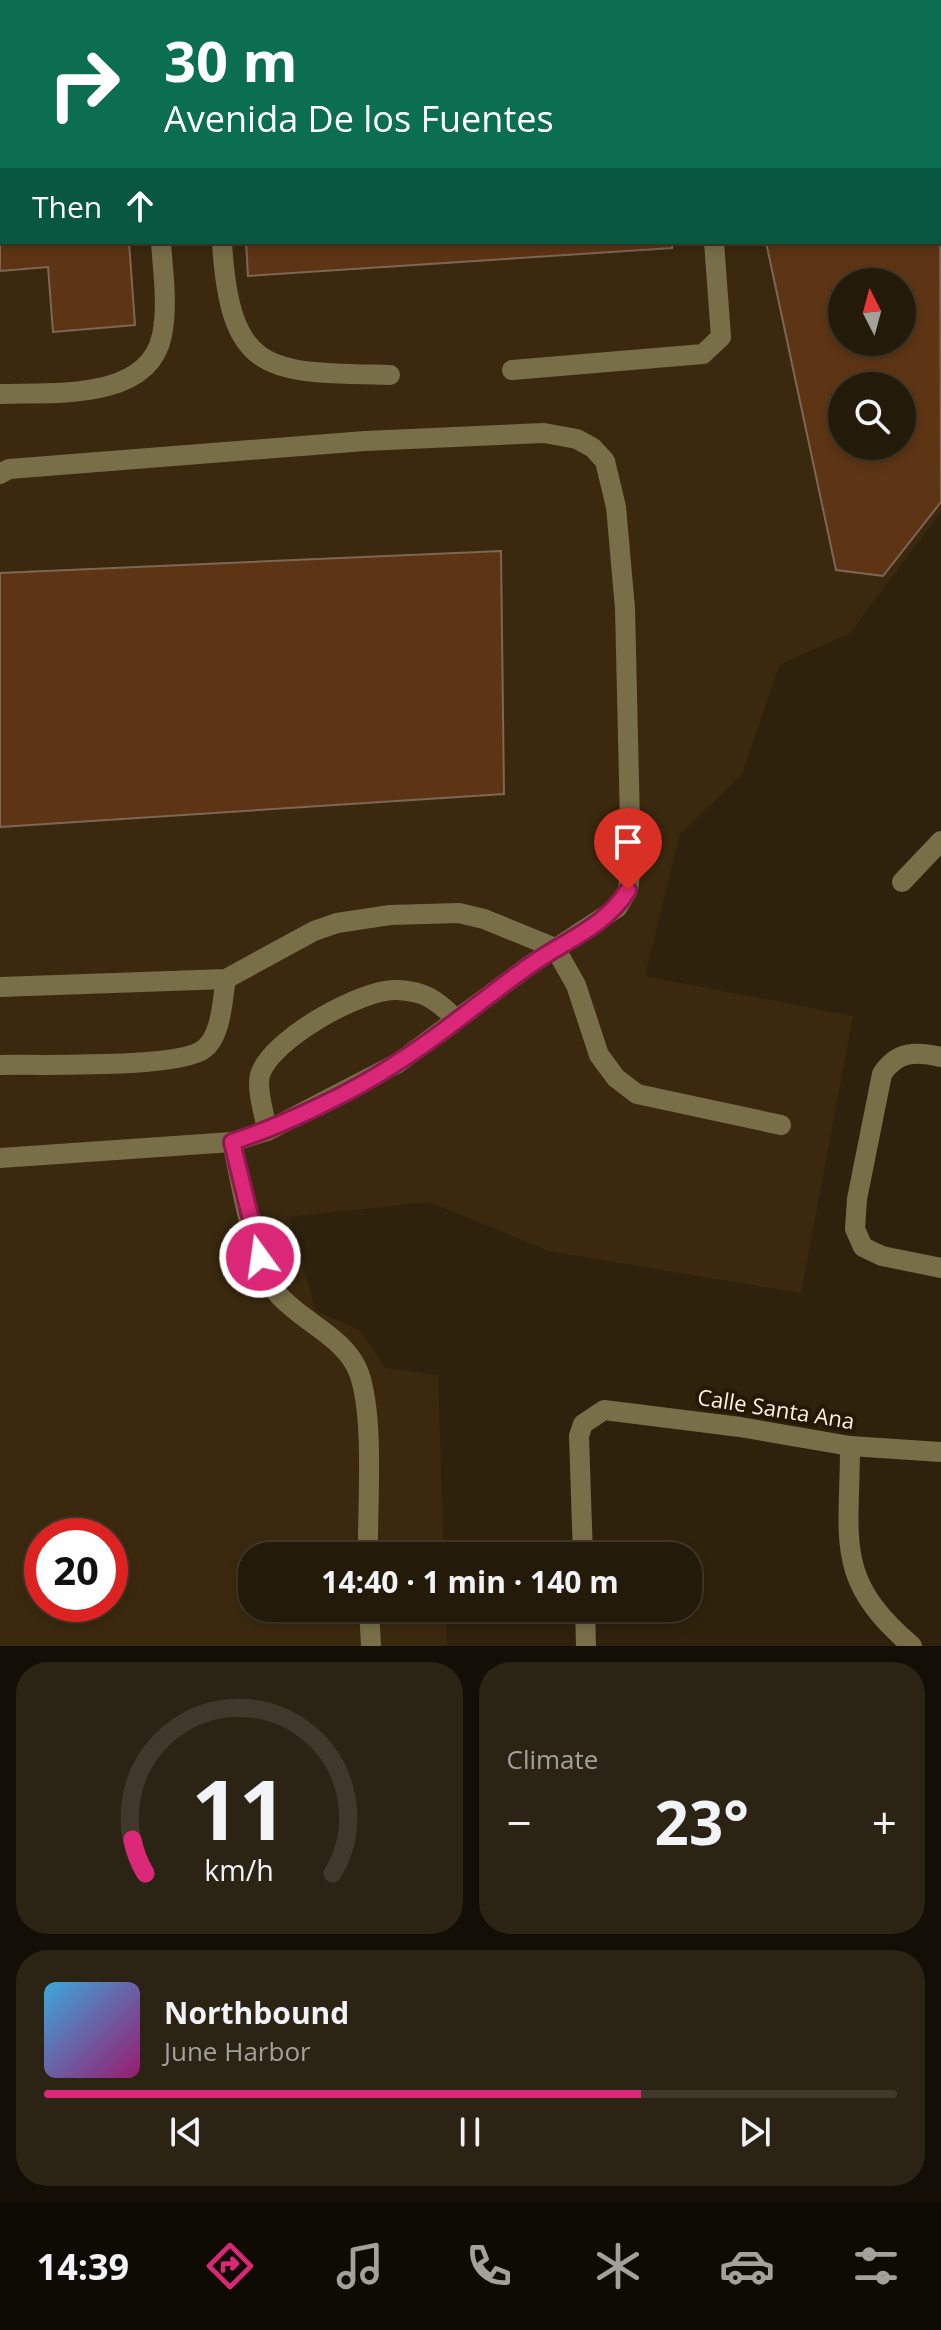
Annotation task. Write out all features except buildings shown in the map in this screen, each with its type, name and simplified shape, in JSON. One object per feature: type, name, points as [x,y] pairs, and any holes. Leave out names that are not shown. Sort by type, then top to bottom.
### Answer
[{"type":"street","points":[[0,394],[76,391],[128,379],[148,365],[157,352],[162,335],[161,244]]},
{"type":"street","points":[[222,244],[226,291],[232,318],[244,343],[285,368],[314,373],[390,375]]},
{"type":"street","points":[[512,370],[703,354],[721,337],[714,244]]},
{"type":"street","points":[[0,474],[9,469],[319,445],[499,435],[562,435],[593,448],[605,461],[613,483],[619,536],[625,623],[631,867],[628,890],[617,908],[597,924],[555,948],[455,1018],[398,1063],[267,1131],[232,1142],[0,1158]]},
{"type":"street","points":[[902,882],[941,841]]},
{"type":"street","points":[[0,987],[226,979],[314,931],[337,923],[390,915],[459,913],[484,919],[555,948],[576,985],[599,1055],[616,1078],[637,1094],[781,1125]]},
{"type":"street","points":[[0,1065],[138,1061],[197,1054],[212,1039],[226,979]]},
{"type":"street","points":[[267,1131],[260,1077],[276,1048],[307,1025],[346,1006],[394,989],[433,997],[455,1018]]},
{"type":"street","points":[[941,1057],[902,1055],[890,1062],[882,1074],[857,1199],[855,1229],[863,1247],[882,1256],[941,1268]]},
{"type":"street","points":[[232,1142],[260,1257],[275,1291],[334,1340],[359,1373],[366,1431],[368,1542]]},
{"type":"street","name":"Calle Santa Ana","points":[[583,1542],[579,1436],[583,1424],[604,1410],[740,1427],[850,1446],[941,1452]]},
{"type":"street","points":[[850,1446],[850,1554],[855,1578],[878,1614],[912,1646]]},
{"type":"street","points":[[370,1622],[371,1646]]},
{"type":"street","points":[[585,1622],[586,1646]]},
{"type":"shaded area","points":[[0,244],[941,244],[941,512],[849,634],[780,664],[742,774],[680,834],[645,976],[853,1016],[801,1293],[549,1251],[429,1202],[289,1217],[316,1311],[360,1330],[385,1368],[438,1375],[444,1542],[238,1542],[238,1622],[446,1622],[447,1646],[0,1646]]},
{"type":"route","points":[[260,1257],[232,1142],[267,1131],[398,1063],[530,965],[597,924],[617,908],[628,890]]}]
